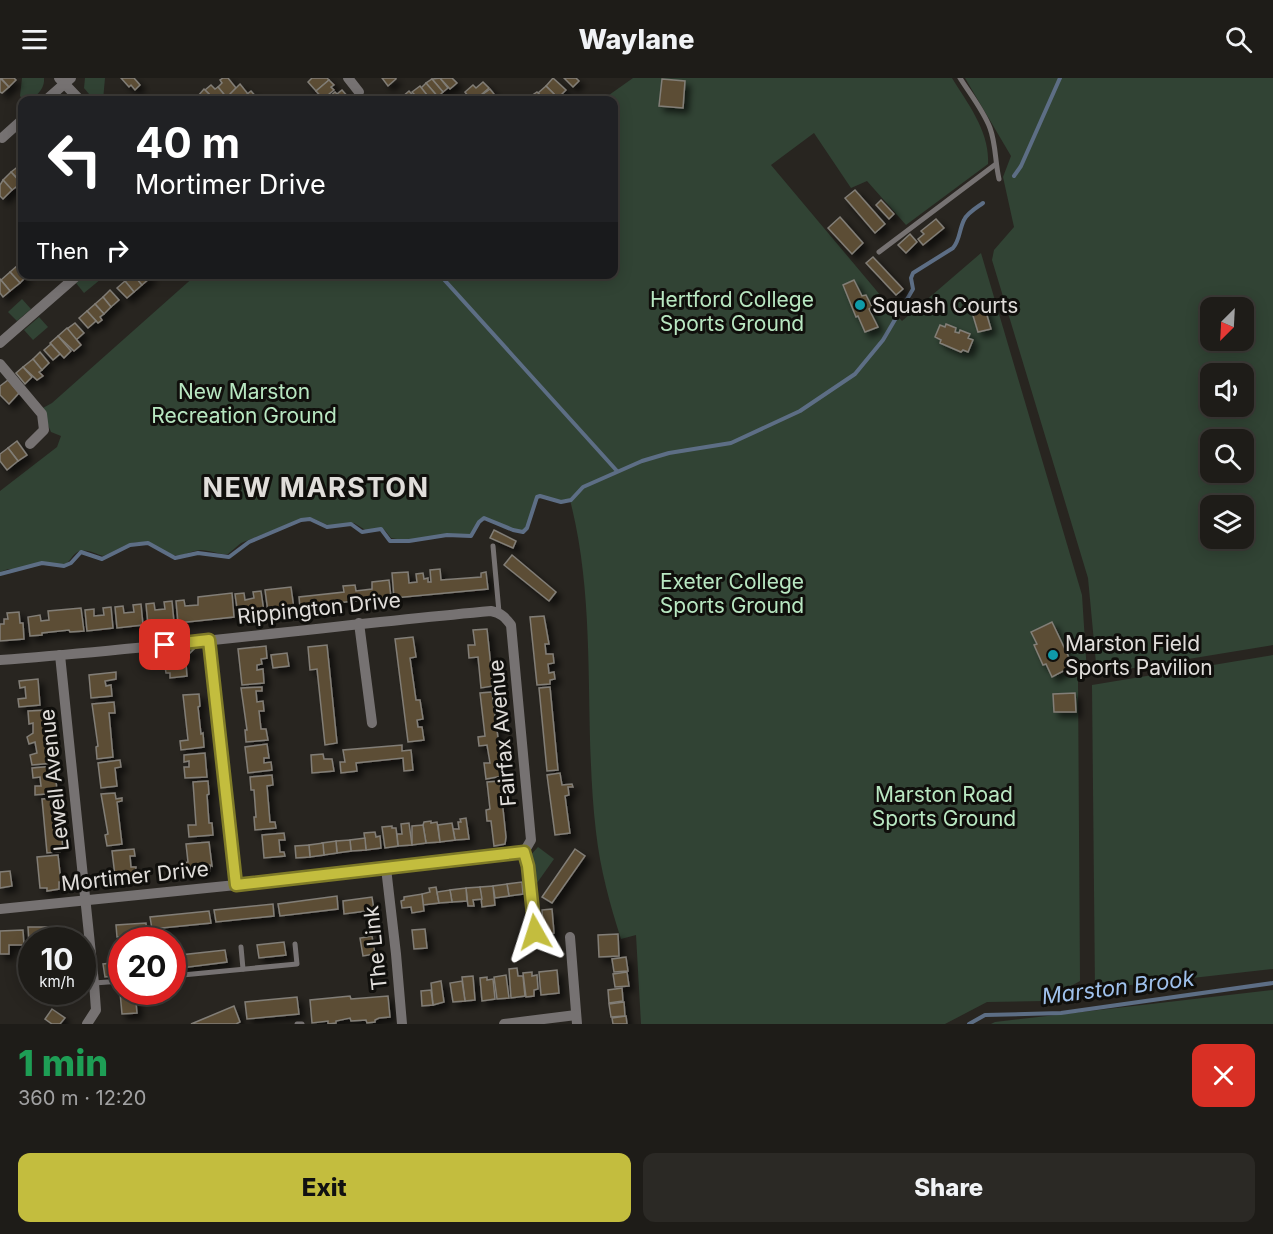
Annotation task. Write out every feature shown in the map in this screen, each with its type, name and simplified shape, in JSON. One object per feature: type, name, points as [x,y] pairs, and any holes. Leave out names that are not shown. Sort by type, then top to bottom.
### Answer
[{"type":"street","points":[[348,78],[362,96]]},
{"type":"street","points":[[50,96],[65,80],[77,96]]},
{"type":"street","points":[[2,138],[18,124]]},
{"type":"street","points":[[0,343],[73,279]]},
{"type":"street","points":[[0,364],[42,414],[44,430],[30,444]]},
{"type":"street","name":"Rippington Drive","points":[[0,660],[491,610],[499,612]]},
{"type":"street","name":"Fairfax Avenue","points":[[499,612],[511,625],[531,840],[524,852]]},
{"type":"street","points":[[359,623],[372,723]]},
{"type":"street","points":[[209,640],[236,885]]},
{"type":"street","name":"Lewell Avenue","points":[[60,655],[89,927]]},
{"type":"street","name":"Mortimer Drive","points":[[0,909],[524,852]]},
{"type":"street","name":"The Link","points":[[386,868],[402,1024]]},
{"type":"street","points":[[504,1024],[576,1020],[570,937]]},
{"type":"street","name":"Lewell Avenue","points":[[96,1005],[99,1024]]},
{"type":"street","points":[[87,1024],[96,1010]]},
{"type":"lane","points":[[960,78],[989,126],[995,147],[999,179]]},
{"type":"lane","points":[[879,252],[996,164]]},
{"type":"lane","points":[[493,546],[499,612]]},
{"type":"lane","points":[[524,852],[528,866],[535,932]]},
{"type":"lane","points":[[186,975],[297,964],[295,944]]},
{"type":"lane","points":[[241,947],[243,969]]},
{"type":"green space","points":[[22,78],[44,78],[42,88],[35,96],[20,96]]},
{"type":"green space","points":[[85,78],[105,78],[103,96],[91,96],[84,88]]},
{"type":"green space","points":[[633,78],[952,78],[982,130],[988,152],[988,164],[906,225],[867,181],[851,188],[814,133],[771,165],[902,321],[981,253],[1082,595],[1087,673],[1078,678],[1080,981],[1044,1001],[987,1002],[945,1024],[641,1024],[636,935],[621,939],[606,886],[598,846],[592,791],[584,582],[579,541],[570,500],[561,502],[537,497],[527,528],[523,532],[484,518],[471,536],[455,534],[409,541],[391,538],[381,528],[367,531],[354,523],[330,526],[312,518],[304,518],[241,543],[228,554],[200,550],[173,555],[150,543],[138,542],[103,556],[79,551],[65,565],[36,563],[21,569],[8,569],[0,572],[0,491],[57,447],[61,436],[51,432],[41,409],[52,403],[192,279],[618,279],[618,96],[608,96]]},
{"type":"green space","points":[[965,78],[1273,78],[1273,645],[1097,674],[1088,578],[992,260],[994,250],[1014,227],[1003,177],[1011,156]]},
{"type":"green space","points":[[81,279],[101,279],[84,293],[76,283]]},
{"type":"green space","points":[[22,299],[31,309],[17,321],[8,312]]},
{"type":"green space","points":[[39,317],[48,327],[33,340],[24,330]]},
{"type":"green space","points":[[1273,655],[1273,969],[1095,989],[1092,685]]},
{"type":"green space","points":[[538,847],[554,859],[532,890],[527,859]]},
{"type":"green space","points":[[1273,990],[1273,1024],[991,1024],[995,1022]]},
{"type":"building","points":[[0,78],[9,87],[2,93],[0,92]]},
{"type":"building","points":[[1,78],[14,78],[16,80],[9,87]]},
{"type":"building","points":[[121,78],[134,78],[140,85],[135,90]]},
{"type":"building","points":[[228,78],[236,88],[229,96],[225,96],[218,87],[222,83],[220,80]]},
{"type":"building","points":[[312,78],[329,80],[316,91],[308,82]]},
{"type":"building","points":[[382,78],[396,78],[396,79],[388,86]]},
{"type":"building","points":[[440,78],[448,88],[443,92],[432,79]]},
{"type":"building","points":[[440,78],[452,78],[457,83],[450,89]]},
{"type":"building","points":[[553,78],[566,90],[560,96],[556,96],[546,86]]},
{"type":"building","points":[[564,78],[576,78],[579,81],[573,87]]},
{"type":"building","points":[[432,79],[443,92],[437,96],[426,83]]},
{"type":"building","points":[[662,79],[685,81],[683,108],[659,106]]},
{"type":"building","points":[[329,80],[334,85],[331,87],[334,90],[327,96],[320,96],[316,91]]},
{"type":"building","points":[[483,82],[489,88],[480,96],[468,96],[465,92],[473,85],[476,88]]},
{"type":"building","points":[[426,83],[437,96],[428,96],[421,88]]},
{"type":"building","points":[[240,84],[248,94],[245,96],[229,95]]},
{"type":"building","points":[[211,85],[215,89],[218,87],[225,96],[211,96],[205,90]]},
{"type":"building","points":[[420,86],[428,96],[416,96],[412,92]]},
{"type":"building","points":[[546,86],[556,96],[541,96],[538,93]]},
{"type":"building","points":[[204,89],[211,96],[198,96]]},
{"type":"building","points":[[490,89],[494,94],[492,96],[480,96]]},
{"type":"building","points":[[342,90],[347,96],[330,96],[335,92],[337,94]]},
{"type":"building","points":[[251,91],[255,96],[245,96]]},
{"type":"building","points":[[409,91],[413,96],[403,96]]},
{"type":"building","points":[[18,167],[18,179],[11,172]]},
{"type":"building","points":[[11,172],[18,180],[18,190],[16,187],[12,190],[3,180]]},
{"type":"building","points":[[3,180],[12,190],[3,199],[0,196],[0,185]]},
{"type":"building","points":[[855,190],[885,224],[875,233],[845,198]]},
{"type":"building","points":[[881,200],[894,214],[889,219],[876,205]]},
{"type":"building","points":[[840,217],[863,243],[852,254],[828,228]]},
{"type":"building","points":[[936,219],[944,228],[923,245],[918,239],[924,234],[921,231]]},
{"type":"building","points":[[910,234],[917,242],[906,253],[898,245]]},
{"type":"building","points":[[873,257],[903,289],[896,295],[866,263]]},
{"type":"building","points":[[18,265],[18,279],[24,279],[20,283],[10,272]]},
{"type":"building","points":[[10,272],[20,283],[10,291],[1,280]]},
{"type":"building","points":[[0,279],[10,291],[3,297],[0,293]]},
{"type":"building","points":[[137,279],[142,285],[134,292],[125,281]]},
{"type":"building","points":[[137,279],[149,279],[142,285]]},
{"type":"building","name":"Squash Courts","points":[[854,280],[862,296],[866,295],[872,307],[869,309],[878,327],[865,332],[843,285]]},
{"type":"building","points":[[125,281],[134,292],[127,298],[117,288]]},
{"type":"building","points":[[110,290],[119,300],[111,307],[103,297]]},
{"type":"building","points":[[103,297],[111,307],[104,314],[95,304]]},
{"type":"building","points":[[95,304],[104,314],[98,323],[87,311]]},
{"type":"building","points":[[984,305],[991,329],[978,332],[971,309]]},
{"type":"building","points":[[87,311],[96,321],[88,328],[79,318]]},
{"type":"building","points":[[75,323],[84,333],[76,340],[67,329]]},
{"type":"building","points":[[946,324],[956,328],[955,332],[959,333],[960,330],[970,334],[968,338],[973,340],[968,352],[963,350],[961,352],[940,343],[941,340],[935,337],[940,325],[945,327]]},
{"type":"building","points":[[67,328],[81,345],[74,351],[58,336]]},
{"type":"building","points":[[58,336],[71,351],[64,358],[50,343]]},
{"type":"building","points":[[51,344],[60,354],[53,360],[44,350]]},
{"type":"building","points":[[40,352],[49,363],[42,370],[33,359]]},
{"type":"building","points":[[33,359],[42,370],[39,372],[43,376],[37,380],[23,367]]},
{"type":"building","points":[[23,367],[32,377],[25,384],[16,373]]},
{"type":"building","points":[[8,380],[19,393],[9,404],[0,395],[0,386]]},
{"type":"building","points":[[17,441],[27,455],[18,461],[8,448]]},
{"type":"building","points":[[8,448],[18,461],[7,470],[0,461],[0,454]]},
{"type":"building","points":[[494,530],[516,541],[513,548],[490,538]]},
{"type":"building","points":[[512,555],[556,592],[549,601],[504,565]]},
{"type":"building","points":[[440,569],[441,580],[481,577],[481,573],[486,572],[488,589],[394,598],[392,573],[408,572],[409,583],[417,582],[416,574],[423,573],[424,579],[428,578],[428,582],[431,582],[430,570]]},
{"type":"building","points":[[389,580],[391,597],[300,607],[299,597],[344,592],[343,586],[355,585],[356,591],[372,589],[372,582]]},
{"type":"building","points":[[291,587],[294,609],[268,612],[265,590]]},
{"type":"building","points":[[261,591],[264,612],[238,615],[235,594],[244,593],[245,600],[254,598],[253,592]]},
{"type":"building","points":[[232,593],[234,617],[178,623],[176,601],[184,600],[185,606],[198,605],[198,597]]},
{"type":"building","points":[[172,601],[174,622],[148,625],[146,604],[154,603],[155,610],[165,609],[164,602]]},
{"type":"building","points":[[141,604],[143,625],[117,628],[115,607],[123,606],[124,613],[134,612],[133,605]]},
{"type":"building","points":[[111,607],[113,628],[87,631],[85,610],[94,609],[94,616],[104,615],[103,608]]},
{"type":"building","points":[[81,608],[84,631],[70,632],[69,630],[30,636],[28,617],[40,615],[41,621],[49,620],[48,611]]},
{"type":"building","points":[[19,612],[20,623],[23,623],[24,639],[0,641],[0,624],[4,624],[4,619],[8,619],[7,613]]},
{"type":"building","points":[[544,616],[549,644],[545,644],[546,654],[553,654],[554,663],[548,664],[549,673],[554,672],[555,679],[550,680],[550,684],[537,685],[530,617]]},
{"type":"building","name":"Marston Field Sports Pavilion","points":[[1052,622],[1073,666],[1052,677],[1046,664],[1043,665],[1031,632]]},
{"type":"building","points":[[487,629],[493,686],[481,688],[478,657],[469,658],[468,645],[475,645],[473,630]]},
{"type":"building","points":[[413,637],[416,657],[410,658],[416,700],[420,700],[423,719],[417,720],[418,727],[422,727],[424,740],[408,742],[395,639]]},
{"type":"building","points":[[327,645],[337,743],[325,745],[317,669],[310,670],[308,647]]},
{"type":"building","points":[[266,646],[267,658],[261,659],[262,664],[257,665],[257,670],[263,669],[264,683],[242,685],[238,649]]},
{"type":"building","points":[[183,648],[194,649],[187,656],[179,650],[146,653]]},
{"type":"building","points":[[287,653],[289,666],[273,668],[271,655]]},
{"type":"building","points":[[183,658],[187,676],[170,678],[170,673],[166,673],[164,660]]},
{"type":"building","points":[[116,672],[116,679],[105,681],[106,686],[111,685],[112,696],[91,698],[89,675]]},
{"type":"building","points":[[38,679],[40,705],[19,707],[18,699],[26,698],[25,687],[20,688],[19,681]]},
{"type":"building","points":[[262,687],[262,691],[256,691],[257,702],[263,701],[264,711],[259,711],[261,729],[266,729],[268,740],[246,742],[245,730],[247,730],[241,688]]},
{"type":"building","points":[[550,687],[558,770],[547,771],[539,688]]},
{"type":"building","points":[[492,692],[503,776],[486,779],[484,763],[490,763],[487,745],[479,746],[478,737],[485,736],[480,693]]},
{"type":"building","points":[[1075,693],[1076,712],[1054,712],[1053,694]]},
{"type":"building","points":[[199,694],[200,706],[198,707],[204,747],[181,750],[180,741],[188,740],[183,695]]},
{"type":"building","points":[[114,702],[115,713],[109,713],[113,757],[97,759],[96,747],[98,746],[92,704]]},
{"type":"building","points":[[49,710],[50,724],[47,724],[54,763],[32,765],[30,755],[37,753],[35,742],[29,744],[27,737],[33,733],[33,723],[29,724],[28,711]]},
{"type":"building","points":[[267,744],[269,758],[264,758],[264,763],[271,762],[272,770],[248,773],[245,747]]},
{"type":"building","points":[[402,745],[402,751],[411,750],[413,770],[404,771],[403,758],[356,763],[357,771],[341,773],[340,762],[345,762],[343,750]]},
{"type":"building","points":[[205,753],[207,777],[185,778],[184,767],[189,767],[189,761],[184,762],[184,755]]},
{"type":"building","points":[[323,754],[324,759],[332,759],[334,771],[312,773],[311,755]]},
{"type":"building","points":[[120,760],[121,767],[115,768],[117,786],[101,788],[98,763]]},
{"type":"building","points":[[55,766],[57,793],[35,795],[35,786],[41,786],[40,777],[33,778],[32,768]]},
{"type":"building","points":[[560,773],[562,785],[572,784],[573,787],[568,787],[569,795],[565,796],[570,833],[555,835],[547,775]]},
{"type":"building","points":[[272,775],[273,785],[267,786],[270,822],[275,822],[276,828],[255,830],[254,790],[251,790],[250,777]]},
{"type":"building","points":[[208,781],[209,823],[212,823],[213,835],[189,837],[188,825],[196,825],[193,782]]},
{"type":"building","points":[[500,781],[506,837],[505,844],[494,846],[491,821],[487,821],[486,810],[490,809],[487,782]]},
{"type":"building","points":[[115,793],[116,799],[122,798],[122,801],[117,802],[122,844],[107,846],[105,835],[108,834],[101,794]]},
{"type":"building","points":[[58,798],[63,851],[47,853],[42,799]]},
{"type":"building","points":[[466,818],[469,839],[455,840],[453,829],[459,829],[458,822]]},
{"type":"building","points":[[431,821],[431,823],[437,822],[440,842],[426,843],[423,825],[424,822]]},
{"type":"building","points":[[409,823],[412,845],[398,846],[397,834],[402,834],[401,824]]},
{"type":"building","points":[[452,823],[455,840],[440,842],[438,825]]},
{"type":"building","points":[[423,825],[426,843],[412,845],[412,826]]},
{"type":"building","points":[[382,827],[396,828],[398,846],[385,848]]},
{"type":"building","points":[[375,832],[376,837],[380,836],[381,848],[366,850],[364,833]]},
{"type":"building","points":[[284,833],[285,840],[279,840],[280,852],[284,852],[285,856],[264,858],[262,835]]},
{"type":"building","points":[[365,838],[366,850],[351,851],[350,840]]},
{"type":"building","points":[[350,840],[351,851],[337,853],[336,841]]},
{"type":"building","points":[[336,841],[337,853],[324,855],[322,843]]},
{"type":"building","points":[[209,842],[212,866],[210,865],[210,871],[185,874],[184,863],[188,862],[186,844]]},
{"type":"building","points":[[323,843],[324,855],[310,857],[309,845]]},
{"type":"building","points":[[309,845],[310,857],[296,858],[295,846]]},
{"type":"building","points":[[134,849],[135,856],[130,856],[131,867],[136,867],[136,874],[115,876],[112,851]]},
{"type":"building","points":[[575,849],[585,856],[552,903],[542,897]]},
{"type":"building","points":[[58,855],[61,882],[59,882],[59,889],[47,891],[47,888],[40,888],[37,857]]},
{"type":"building","points":[[10,871],[12,886],[0,888],[0,872]]},
{"type":"building","points":[[522,882],[523,894],[509,896],[507,884]]},
{"type":"building","points":[[507,884],[509,896],[495,898],[493,886]]},
{"type":"building","points":[[493,886],[495,905],[482,907],[480,887]]},
{"type":"building","points":[[436,887],[439,903],[423,905],[422,894],[430,892],[429,888]]},
{"type":"building","points":[[480,887],[482,899],[473,900],[474,906],[468,906],[466,888]]},
{"type":"building","points":[[466,888],[467,901],[452,902],[450,890]]},
{"type":"building","points":[[450,890],[452,902],[439,903],[437,892]]},
{"type":"building","points":[[422,894],[424,911],[412,913],[411,907],[402,908],[401,901],[404,897]]},
{"type":"building","points":[[337,896],[338,909],[280,916],[278,904]]},
{"type":"building","points":[[372,897],[374,910],[344,914],[343,901]]},
{"type":"building","points":[[273,904],[274,916],[216,922],[214,910]]},
{"type":"building","points":[[552,909],[554,933],[543,934],[542,910]]},
{"type":"building","points":[[209,911],[211,923],[152,927],[150,917]]},
{"type":"building","points":[[146,923],[146,927],[116,927],[116,925]]},
{"type":"building","points":[[425,929],[427,948],[414,949],[412,930]]},
{"type":"building","points":[[18,930],[18,945],[9,945],[9,954],[0,954],[0,931]]},
{"type":"building","points":[[618,934],[619,956],[599,957],[598,935]]},
{"type":"building","points":[[372,936],[375,954],[363,956],[360,938]]},
{"type":"building","points":[[284,942],[286,955],[259,958],[257,945]]},
{"type":"building","points":[[225,950],[227,962],[186,967],[186,954]]},
{"type":"building","points":[[626,957],[628,971],[614,972],[612,959]]},
{"type":"building","points":[[108,963],[108,977],[105,977],[103,964]]},
{"type":"building","points":[[517,968],[518,976],[523,976],[525,996],[511,998],[509,969]]},
{"type":"building","points":[[557,970],[559,993],[541,995],[539,972]]},
{"type":"building","points":[[532,972],[532,976],[537,975],[538,989],[534,990],[534,996],[526,997],[523,973]]},
{"type":"building","points":[[627,972],[629,986],[615,987],[613,974]]},
{"type":"building","points":[[506,975],[509,998],[497,999],[494,977]]},
{"type":"building","points":[[473,976],[475,1000],[465,1001],[462,977]]},
{"type":"building","points":[[487,977],[487,980],[493,979],[495,999],[482,1001],[480,978]]},
{"type":"building","points":[[441,981],[444,1002],[433,1005],[431,983]]},
{"type":"building","points":[[462,981],[465,1001],[453,1002],[450,983]]},
{"type":"building","points":[[622,988],[623,1001],[609,1003],[608,990]]},
{"type":"building","points":[[431,990],[433,1005],[422,1006],[421,991]]},
{"type":"building","points":[[350,996],[351,999],[388,996],[390,1017],[379,1018],[375,1022],[367,1023],[366,1020],[351,1021],[350,1018],[336,1021],[336,1023],[328,1024],[328,1021],[312,1023],[310,1000]]},
{"type":"building","points":[[297,997],[299,1014],[247,1019],[245,1002]]},
{"type":"building","points":[[624,1002],[625,1016],[611,1017],[609,1004]]},
{"type":"building","points":[[121,1005],[136,1005],[137,1013],[122,1014]]},
{"type":"building","points":[[234,1006],[240,1022],[236,1024],[191,1024]]},
{"type":"building","points":[[52,1009],[65,1018],[60,1024],[52,1024],[45,1019]]},
{"type":"building","points":[[626,1016],[627,1024],[613,1024],[612,1018]]},
{"type":"waterway","points":[[1014,176],[1021,166],[1060,78]]},
{"type":"waterway","points":[[0,574],[42,563],[64,566],[71,563],[81,552],[102,559],[130,545],[148,543],[175,558],[198,553],[229,557],[249,542],[301,520],[310,519],[327,527],[351,524],[362,532],[381,529],[390,541],[409,541],[447,535],[471,536],[484,518],[523,532],[527,528],[537,497],[561,502],[571,500],[583,487],[642,461],[669,453],[731,443],[800,411],[855,374],[883,340],[913,289],[911,278],[913,273],[953,248],[965,217],[983,203]]},
{"type":"waterway","points":[[444,279],[617,471]]},
{"type":"waterway","name":"Marston Brook","points":[[969,1024],[985,1015],[1061,1013],[1273,983]]},
{"type":"place","name":"Squash Courts","points":[[860,305]]},
{"type":"place","name":"Marston Field Sports Pavilion","points":[[1053,655]]},
{"type":"district","name":"NEW MARSTON","points":[[316,487]]},
{"type":"route","points":[[165,645],[209,640],[236,885],[524,852],[528,866],[535,932]]},
{"type":"park label","name":"Hertford College Sports Ground","points":[[732,311]]},
{"type":"park label","name":"New Marston Recreation Ground","points":[[244,403]]},
{"type":"park label","name":"Exeter College Sports Ground","points":[[732,593]]},
{"type":"park label","name":"Marston Road Sports Ground","points":[[944,806]]}]
